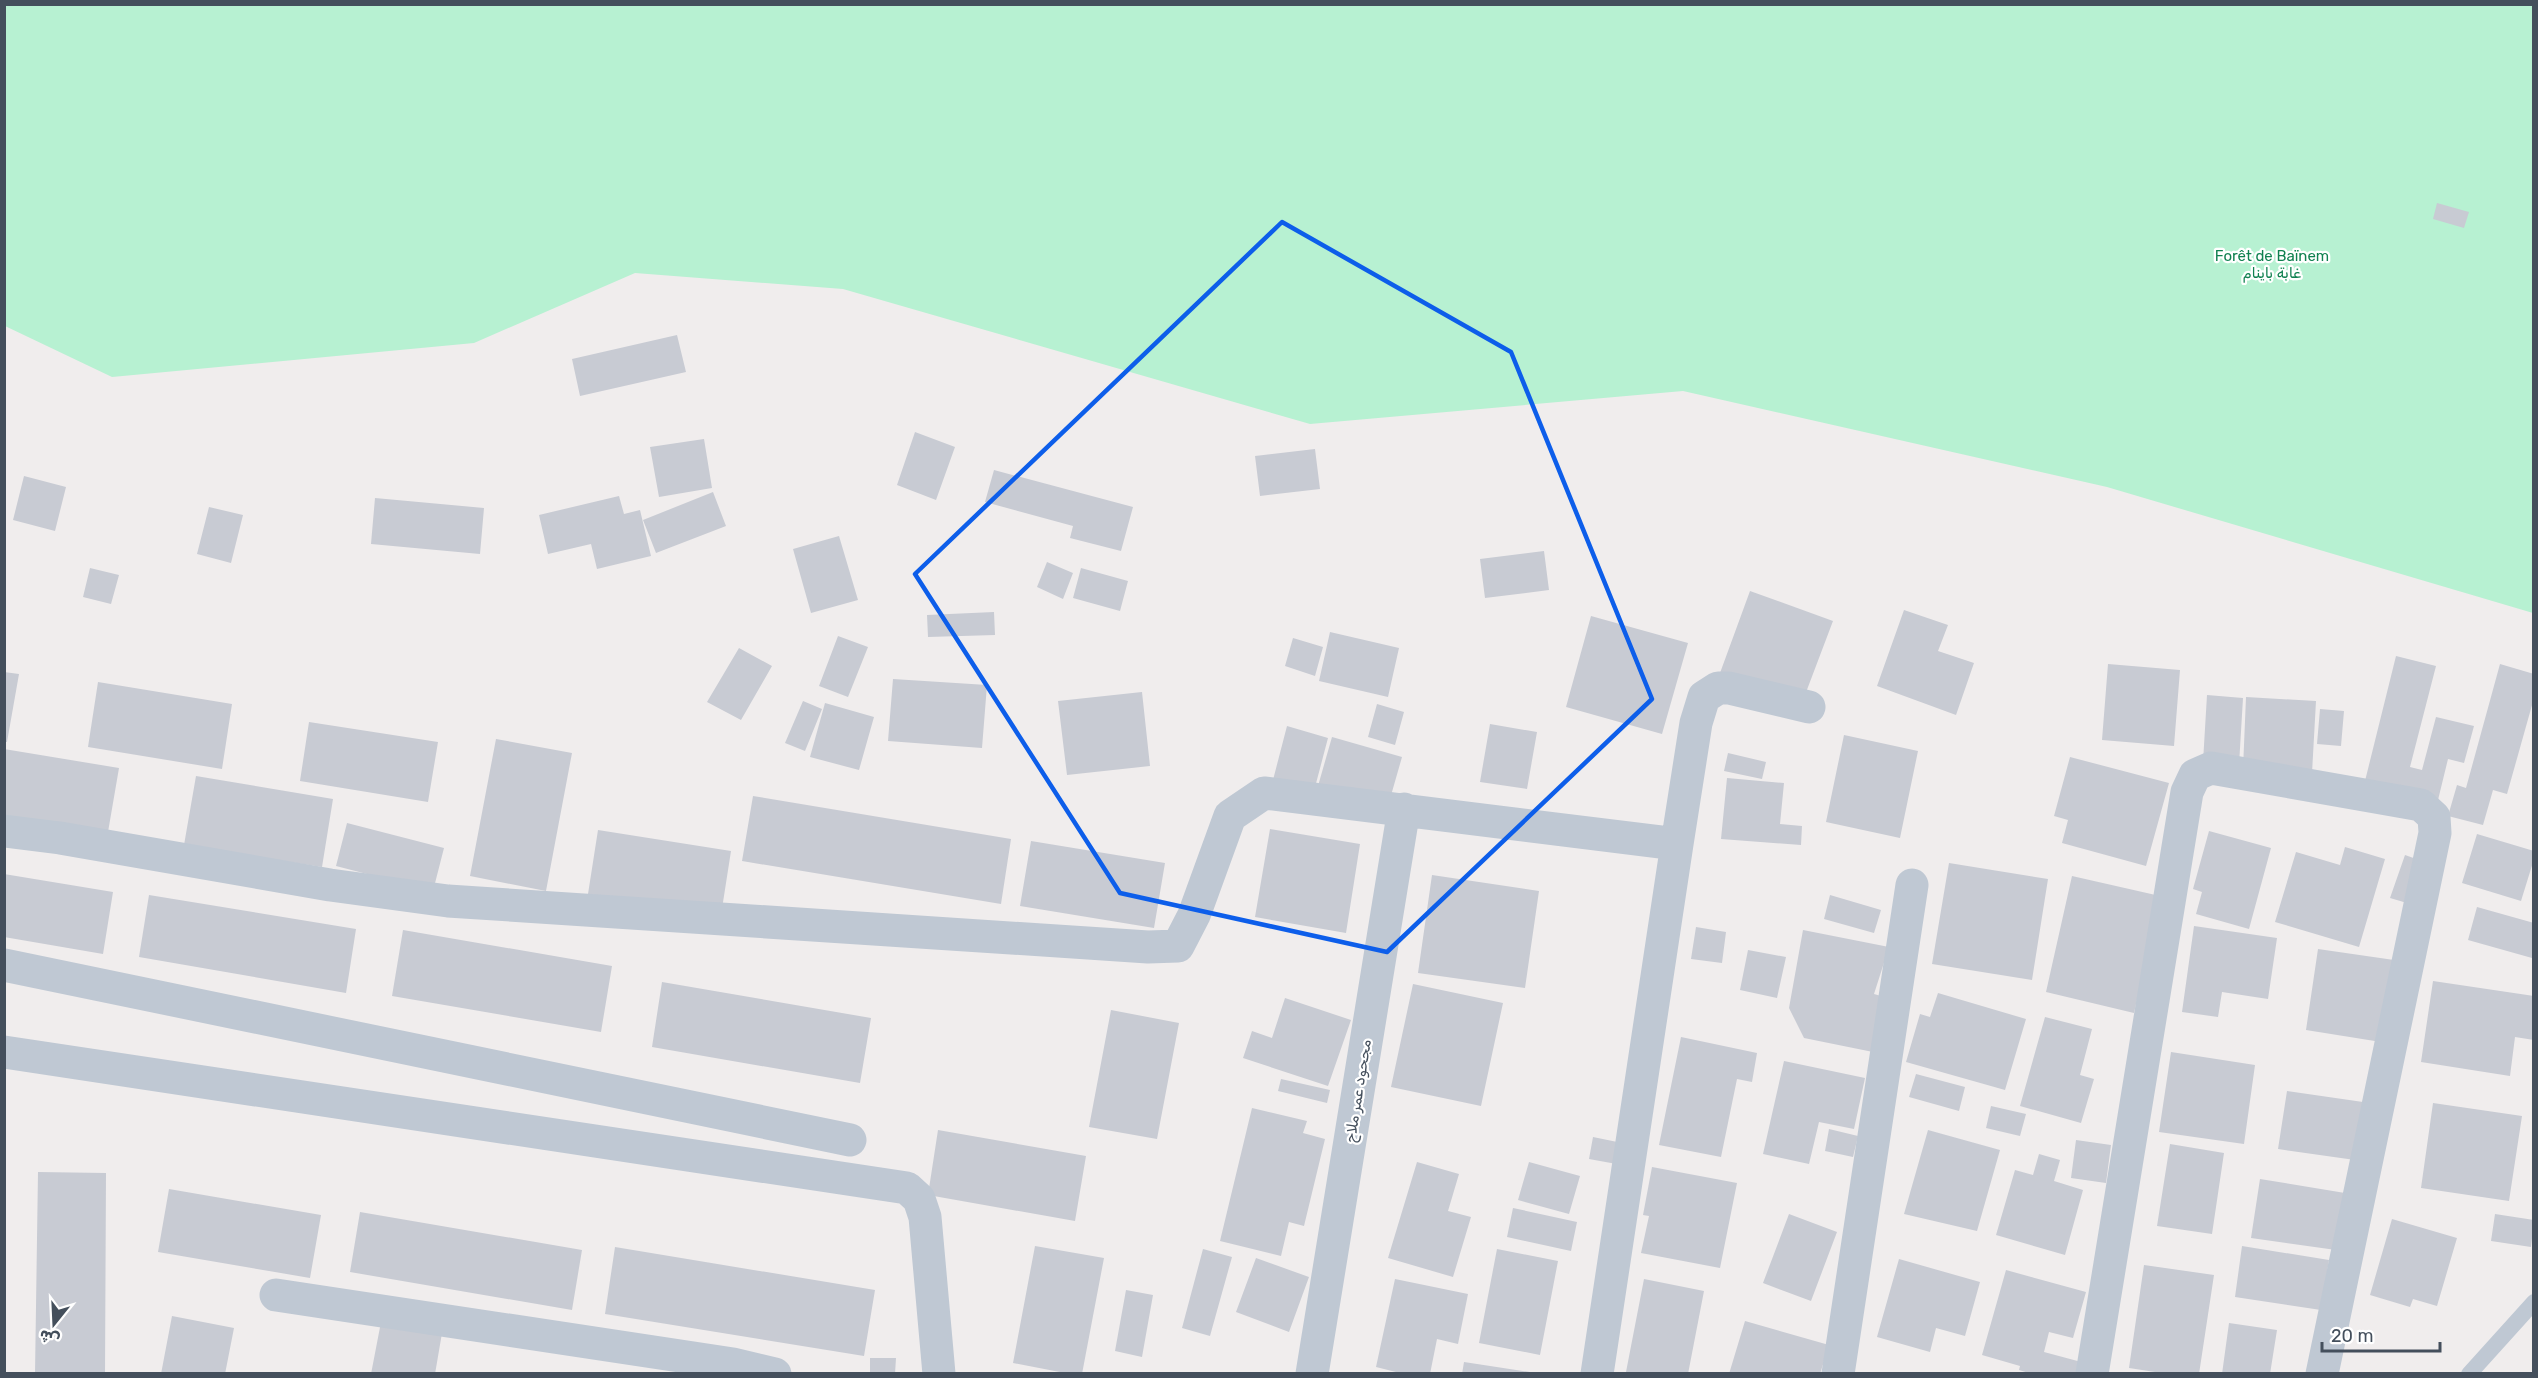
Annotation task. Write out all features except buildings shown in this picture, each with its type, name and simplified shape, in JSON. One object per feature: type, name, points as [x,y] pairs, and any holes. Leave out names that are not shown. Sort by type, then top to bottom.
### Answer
[{"type":"street","points":[[1597,1374],[1696,723],[1704,697],[1718,688],[1730,688],[1809,707]]},
{"type":"street","points":[[2092,1374],[2187,792],[2195,775],[2211,768],[2421,805],[2434,817],[2435,833],[2322,1374]]},
{"type":"street","points":[[4,831],[60,838],[330,885],[448,902],[1148,947],[1179,946],[1194,915],[1230,816],[1264,793],[1677,844]]},
{"type":"street","name":"مجحود عمر ملاح","points":[[1312,1374],[1404,809]]},
{"type":"street","points":[[1838,1374],[1912,885]]},
{"type":"street","points":[[4,965],[850,1140]]},
{"type":"street","points":[[4,1052],[907,1188],[919,1199],[925,1217],[939,1374]]},
{"type":"street","points":[[276,1295],[733,1364],[776,1374]]},
{"type":"lane","points":[[2469,1374],[2534,1302]]},
{"type":"highlighted area","points":[[1282,222],[1511,352],[1652,699],[1387,952],[1120,893],[915,574]]},
{"type":"green space","name":"Forêt de Baïnem غابة باينام","points":[[5,5],[2533,5],[2533,613],[2107,487],[1683,391],[1310,424],[843,289],[635,273],[474,343],[112,377],[5,326]]}]
